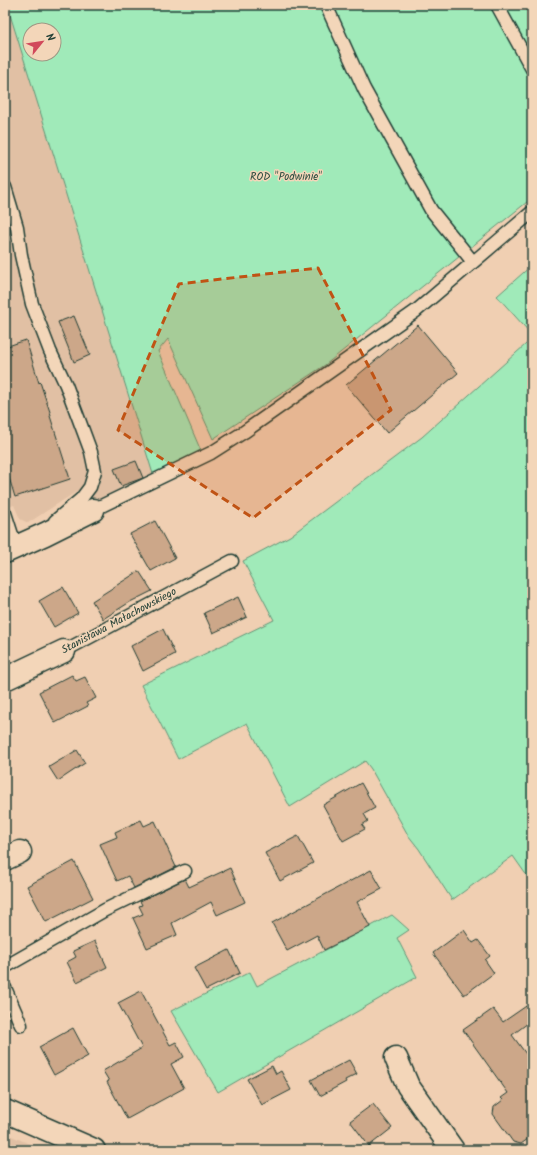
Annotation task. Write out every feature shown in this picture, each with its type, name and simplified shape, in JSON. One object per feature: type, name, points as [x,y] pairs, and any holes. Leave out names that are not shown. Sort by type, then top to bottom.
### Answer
[{"type":"street","points":[[11,549],[93,510]]},
{"type":"street","name":"Stanisława Małachowskiego","points":[[5,679],[64,651]]},
{"type":"street","points":[[396,1058],[408,1086],[453,1150]]},
{"type":"street","points":[[5,1111],[94,1150]]},
{"type":"lane","points":[[326,5],[364,89],[431,210],[474,262]]},
{"type":"lane","points":[[497,5],[532,69]]},
{"type":"lane","points":[[5,187],[17,227],[21,255],[32,304],[50,351],[66,385],[91,452],[95,471],[90,487],[81,499],[36,538]]},
{"type":"lane","points":[[93,510],[211,453],[244,432],[416,311],[532,212]]},
{"type":"lane","points":[[5,514],[11,549]]},
{"type":"lane","name":"Stanisława Małachowskiego","points":[[64,651],[232,561]]},
{"type":"lane","points":[[5,967],[105,910],[185,871]]},
{"type":"lane","points":[[5,988],[21,1025]]},
{"type":"highlighted area","points":[[318,268],[391,410],[253,518],[118,430],[179,284]]},
{"type":"shaded area","points":[[5,5],[7,5],[22,53],[22,62],[25,62],[153,474],[88,507],[79,490],[28,523],[20,519],[14,505],[5,509]]},
{"type":"shaded area","points":[[5,1133],[43,1150],[5,1150]]},
{"type":"green space","name":"ROD \"Podwinie\"","points":[[7,5],[532,5],[532,198],[325,365],[213,439],[168,339],[158,351],[201,451],[153,474],[25,62],[62,62],[62,22],[22,22],[22,53]]},
{"type":"green space","points":[[532,265],[532,335],[497,296]]},
{"type":"green space","points":[[532,338],[532,883],[513,856],[452,900],[419,849],[408,835],[365,761],[290,807],[247,723],[178,759],[141,685],[274,620],[243,561],[290,536],[422,437]]},
{"type":"green space","points":[[392,915],[409,930],[397,938],[417,977],[218,1092],[171,1011],[250,972],[257,986]]},
{"type":"building","points":[[74,316],[90,355],[74,362],[58,322]]},
{"type":"building","points":[[418,325],[458,373],[387,433],[346,385]]},
{"type":"building","points":[[26,340],[39,383],[40,382],[51,415],[50,416],[70,479],[15,497],[5,465],[5,347]]},
{"type":"building","points":[[136,461],[143,478],[121,486],[114,469]]},
{"type":"building","points":[[155,521],[175,558],[151,571],[130,534]]},
{"type":"building","points":[[139,571],[152,591],[130,602],[103,619],[92,601]]},
{"type":"building","points":[[63,587],[78,613],[54,627],[39,601]]},
{"type":"building","points":[[238,597],[247,617],[213,633],[204,613]]},
{"type":"building","points":[[163,629],[175,654],[143,671],[131,646]]},
{"type":"building","points":[[72,675],[76,681],[85,677],[96,698],[86,703],[88,706],[55,723],[39,692]]},
{"type":"building","points":[[77,750],[85,763],[58,781],[49,767]]},
{"type":"building","points":[[361,783],[375,808],[364,814],[368,821],[362,825],[365,829],[343,841],[323,805]]},
{"type":"building","points":[[141,820],[144,826],[155,821],[176,867],[134,888],[128,876],[117,881],[100,844],[117,837],[115,832]]},
{"type":"building","points":[[298,836],[313,863],[280,881],[265,853]]},
{"type":"building","points":[[74,861],[93,898],[46,922],[27,886]]},
{"type":"building","points":[[230,868],[245,902],[217,915],[211,902],[172,923],[177,935],[147,948],[133,918],[143,914],[139,906],[142,905],[140,901],[185,879],[189,887]]},
{"type":"building","points":[[371,870],[382,889],[357,902],[370,927],[324,950],[317,935],[287,951],[272,923]]},
{"type":"building","points":[[464,930],[473,943],[478,940],[490,956],[485,960],[494,973],[464,995],[433,953]]},
{"type":"building","points":[[95,941],[107,967],[77,982],[67,962],[76,957],[73,951]]},
{"type":"building","points":[[229,950],[240,973],[206,990],[194,968]]},
{"type":"building","points":[[141,991],[170,1045],[176,1042],[184,1057],[171,1064],[184,1088],[127,1119],[107,1082],[109,1081],[103,1071],[142,1048],[118,1003]]},
{"type":"building","points":[[532,1002],[532,1020],[512,1035],[532,1062],[532,1136],[521,1144],[513,1142],[493,1114],[494,1107],[503,1100],[501,1098],[508,1093],[463,1030],[493,1009],[503,1022]]},
{"type":"building","points":[[73,1028],[88,1056],[54,1075],[39,1047]]},
{"type":"building","points":[[349,1060],[357,1074],[345,1080],[346,1082],[320,1096],[311,1080]]},
{"type":"building","points":[[272,1066],[276,1074],[281,1071],[291,1090],[262,1105],[247,1079]]},
{"type":"building","points":[[373,1104],[392,1128],[369,1146],[350,1121]]}]
